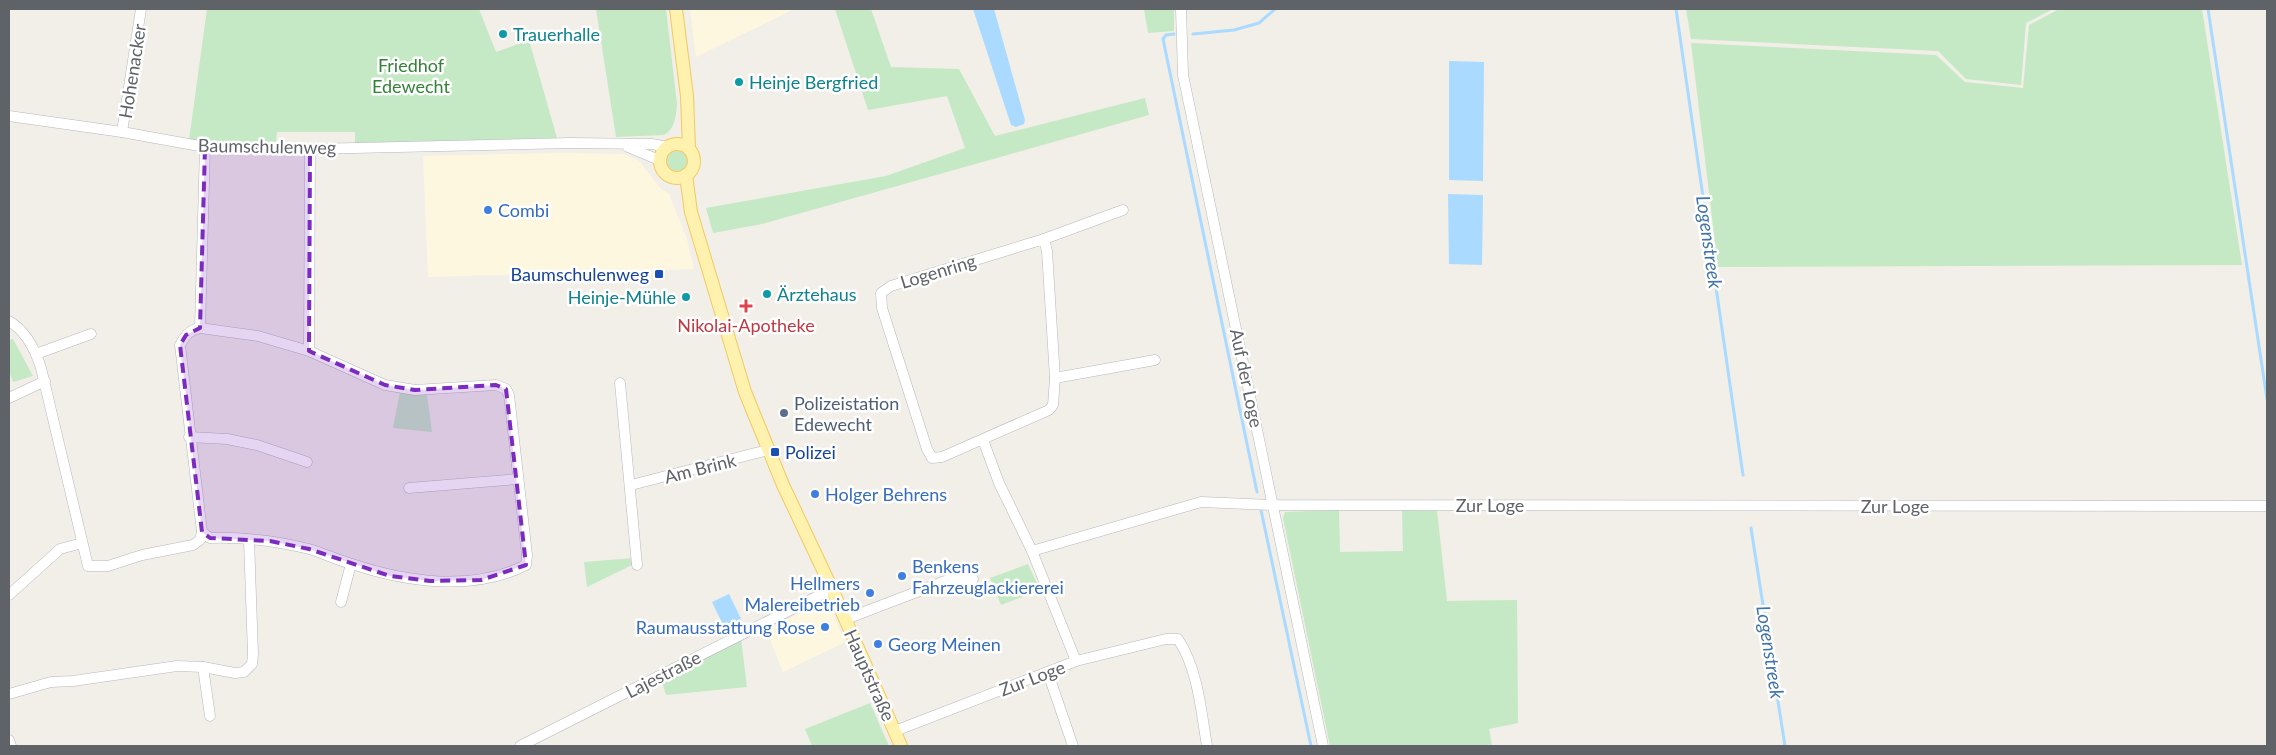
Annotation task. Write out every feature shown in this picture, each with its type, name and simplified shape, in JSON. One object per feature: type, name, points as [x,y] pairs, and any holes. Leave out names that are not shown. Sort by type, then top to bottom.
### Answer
[{"type":"main road","points":[[676,9],[687,113],[689,148],[694,162],[693,167],[681,177],[671,177],[662,170],[659,160],[671,145],[687,113]]},
{"type":"main road","points":[[671,145],[689,148]]},
{"type":"main road","name":"Hauptstraße","points":[[681,177],[745,392],[768,450],[846,619],[901,746]]},
{"type":"street","name":"Hohenacker","points":[[122,132],[138,9]]},
{"type":"street","name":"Auf der Loge","points":[[1180,9],[1183,75],[1323,746]]},
{"type":"street","name":"Baumschulenweg","points":[[9,116],[122,132],[205,147],[310,149],[618,143],[671,145]]},
{"type":"street","name":"Baumschulenweg","points":[[618,143],[659,160]]},
{"type":"street","points":[[200,328],[205,147]]},
{"type":"street","points":[[309,351],[310,149]]},
{"type":"street","name":"Logenring","points":[[1044,239],[1047,251],[1055,378],[1053,405],[1049,410],[983,440],[942,457],[932,458],[927,449],[882,308],[881,293],[891,286],[1044,239],[1123,210]]},
{"type":"street","points":[[9,321],[20,328],[36,354],[45,380],[88,566],[108,566],[162,551],[194,545],[200,540],[202,532],[189,437],[180,345],[186,335],[193,329],[200,328],[258,336],[309,351],[385,385],[415,390],[496,385],[506,389],[509,395],[527,555],[526,565],[516,570],[481,580],[430,581],[390,576],[309,549],[249,540],[210,538],[202,532]]},
{"type":"street","points":[[36,354],[92,334]]},
{"type":"street","points":[[1055,378],[1155,360]]},
{"type":"street","points":[[9,398],[45,380]]},
{"type":"street","points":[[620,383],[631,484],[637,565]]},
{"type":"street","points":[[189,437],[227,439],[258,445],[307,462]]},
{"type":"street","points":[[983,440],[999,483],[1032,551]]},
{"type":"street","name":"Am Brink","points":[[631,484],[768,450]]},
{"type":"street","points":[[409,488],[518,479]]},
{"type":"street","name":"Zur Loge","points":[[895,731],[1076,661],[1032,551],[1201,502],[1273,505],[2267,506]]},
{"type":"street","points":[[9,694],[51,682],[73,681],[177,666],[203,667],[235,673],[244,672],[252,664],[249,540]]},
{"type":"street","points":[[9,595],[60,549],[82,543]]},
{"type":"street","points":[[341,602],[351,564]]},
{"type":"street","points":[[846,619],[948,580],[973,579]]},
{"type":"street","name":"Lajestraße","points":[[520,746],[832,589]]},
{"type":"street","points":[[1076,661],[1166,639],[1178,639],[1186,652],[1199,702],[1207,746]]},
{"type":"street","points":[[203,667],[210,716]]},
{"type":"street","points":[[1048,673],[1073,746]]},
{"type":"street","points":[[9,740],[11,746]]},
{"type":"highlighted area","points":[[205,147],[310,149],[309,351],[385,385],[415,390],[496,385],[506,389],[526,565],[481,580],[430,581],[390,576],[309,549],[270,541],[210,538],[202,532],[180,345],[186,335],[200,328]]},
{"type":"shaded area","points":[[690,9],[794,9],[696,57]]},
{"type":"shaded area","points":[[559,153],[624,154],[639,161],[661,189],[669,194],[687,239],[694,269],[428,277],[423,156]]},
{"type":"shaded area","points":[[827,600],[845,642],[783,672],[766,630]]},
{"type":"green space","name":"Friedhof Edewecht","points":[[207,9],[479,9],[496,52],[529,40],[557,138],[355,143],[355,132],[277,132],[276,142],[217,143],[189,140]]},
{"type":"green space","points":[[596,9],[666,9],[677,104],[673,126],[664,135],[616,137]]},
{"type":"green space","points":[[835,9],[871,9],[891,67],[959,69],[995,136],[1145,98],[1149,115],[762,224],[713,233],[706,208],[886,176],[965,148],[947,96],[868,110]]},
{"type":"green space","points":[[1144,9],[1174,9],[1174,31],[1148,33]]},
{"type":"green space","points":[[1686,9],[2053,9],[2026,23],[2021,85],[1966,79],[1938,51],[1691,39]]},
{"type":"green space","points":[[2059,9],[2202,9],[2242,265],[1718,267],[1691,43],[1936,55],[1965,82],[2023,88],[2029,25]]},
{"type":"green space","points":[[677,151],[684,154],[687,161],[684,168],[677,171],[670,168],[667,161],[670,154]]},
{"type":"green space","points":[[13,339],[33,376],[13,382],[9,371],[9,340]]},
{"type":"green space","points":[[400,391],[427,395],[432,432],[393,428]]},
{"type":"green space","points":[[1339,510],[1340,552],[1403,551],[1402,510],[1437,511],[1447,601],[1517,600],[1518,723],[1489,729],[1492,746],[1330,746],[1283,518],[1285,512]]},
{"type":"green space","points":[[634,558],[634,564],[587,587],[584,562]]},
{"type":"green space","points":[[1028,564],[1040,590],[1001,605],[990,578]]},
{"type":"green space","points":[[741,639],[747,687],[666,695],[661,678]]},
{"type":"green space","points":[[870,703],[889,746],[812,746],[805,729]]},
{"type":"water","points":[[973,9],[994,9],[1025,120],[1024,124],[1016,127],[1011,125]]},
{"type":"water","points":[[1449,61],[1484,62],[1483,181],[1449,180]]},
{"type":"water","points":[[1448,194],[1483,195],[1482,265],[1449,264]]},
{"type":"water","points":[[729,594],[743,623],[726,631],[712,602]]},
{"type":"waterway","points":[[1193,34],[1234,30],[1259,23],[1275,9]]},
{"type":"waterway","name":"Logenstreek","points":[[1676,9],[1743,475]]},
{"type":"waterway","points":[[2208,9],[2267,399]]},
{"type":"waterway","points":[[1174,34],[1166,35],[1163,39],[1257,492]]},
{"type":"waterway","points":[[1261,510],[1311,746]]},
{"type":"waterway","name":"Logenstreek","points":[[1751,528],[1785,746]]},
{"type":"place","name":"Trauerhalle","points":[[503,34]]},
{"type":"place","name":"Heinje Bergfried","points":[[739,82]]},
{"type":"place","name":"Combi","points":[[488,210]]},
{"type":"place","name":"Baumschulenweg","points":[[659,274]]},
{"type":"place","name":"Ärztehaus","points":[[767,294]]},
{"type":"place","name":"Heinje-Mühle","points":[[686,297]]},
{"type":"place","name":"Nikolai-Apotheke","points":[[746,306]]},
{"type":"place","name":"Polizeistation Edewecht","points":[[784,413]]},
{"type":"place","name":"Polizei","points":[[775,452]]},
{"type":"place","name":"Holger Behrens","points":[[815,494]]},
{"type":"place","name":"Benkens Fahrzeuglackiererei","points":[[902,576]]},
{"type":"place","name":"Hellmers Malereibetrieb","points":[[870,593]]},
{"type":"place","name":"Raumausstattung Rose","points":[[825,627]]},
{"type":"place","name":"Georg Meinen","points":[[878,644]]}]
